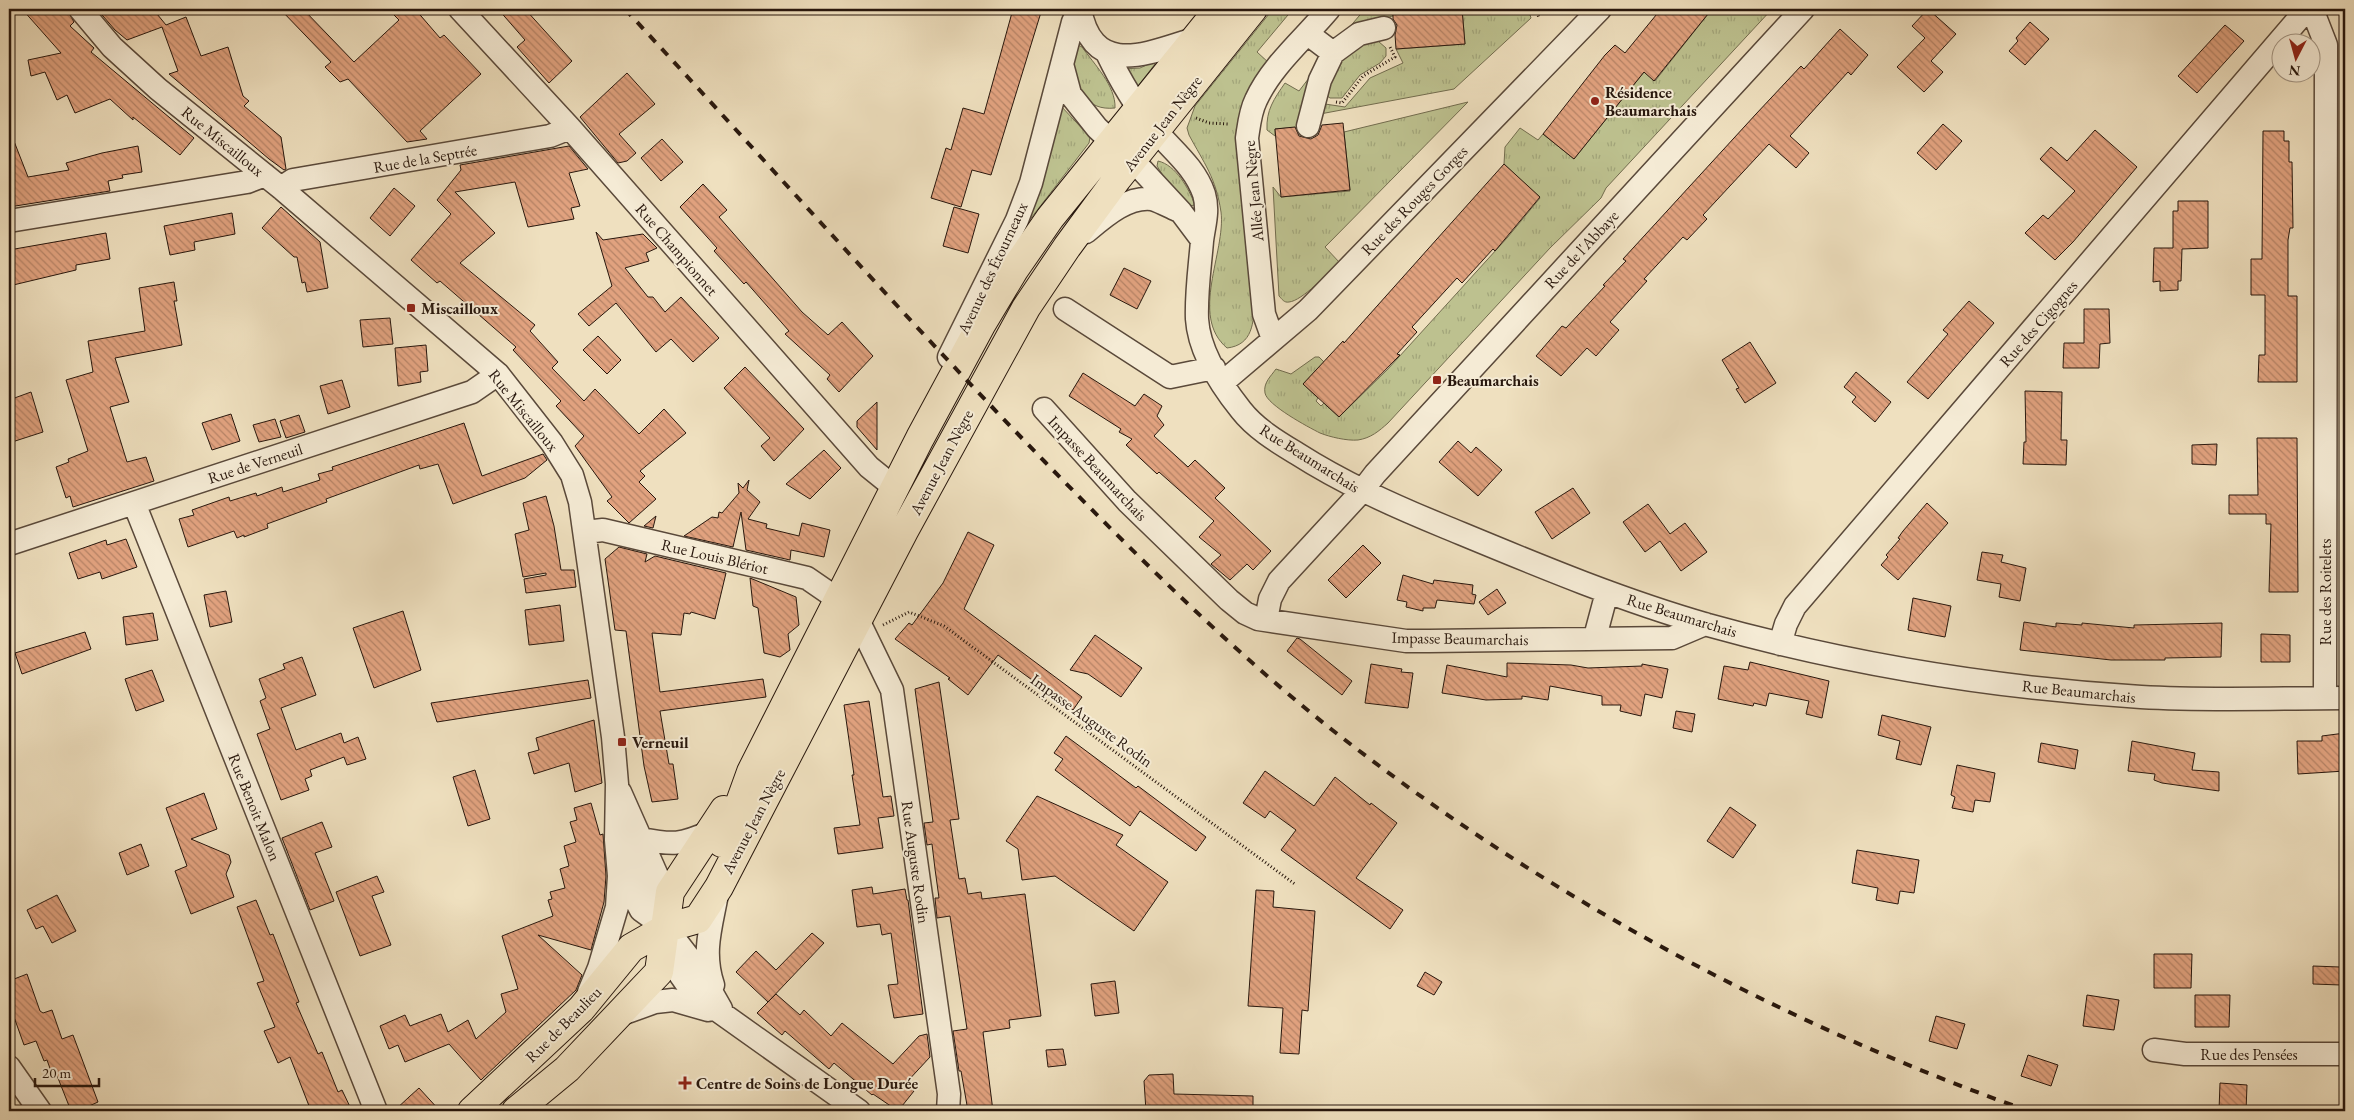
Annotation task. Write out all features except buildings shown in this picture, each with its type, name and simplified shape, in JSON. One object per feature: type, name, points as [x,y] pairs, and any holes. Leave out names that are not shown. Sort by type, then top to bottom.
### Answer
[{"type":"main road","name":"Avenue Jean Nègre","points":[[666,928],[670,892],[751,772],[920,438],[981,325],[1014,270],[1050,218],[1219,9]]},
{"type":"main road","name":"Avenue Jean Nègre","points":[[666,928],[698,919],[719,887],[861,627],[988,376],[1026,308],[1067,247],[1132,161],[1253,9]]},
{"type":"main road","name":"Avenue Jean Nègre","points":[[666,928],[693,902],[733,822],[751,772]]},
{"type":"main road","name":"Rue de Beaulieu","points":[[472,1111],[582,1009],[631,948],[666,928]]},
{"type":"main road","name":"Rue de Beaulieu","points":[[516,1111],[567,1069],[658,972],[666,928]]},
{"type":"main road","points":[[495,1111],[549,1061],[613,996],[666,928]]},
{"type":"street","name":"Rue Miscailloux","points":[[80,9],[112,47],[158,89],[273,181],[498,374],[552,443],[572,475],[580,502],[585,532],[617,784],[616,840]]},
{"type":"street","name":"Rue Championnet","points":[[460,9],[570,128],[869,467],[895,488]]},
{"type":"street","name":"Rue Beaumarchais","points":[[1080,9],[1083,26],[1092,41],[1106,53],[1126,92],[1155,131],[1186,162],[1203,194],[1207,213],[1202,240],[1197,323],[1205,353],[1218,376],[1242,412],[1269,436],[1362,491],[1607,592],[1705,624],[1780,644],[1949,676],[2068,691],[2145,697],[2335,698]]},
{"type":"street","name":"Avenue des Étourneaux","points":[[920,438],[935,385],[1017,220],[1031,183],[1073,22],[1080,9]]},
{"type":"street","name":"Allée Jean Nègre","points":[[1273,339],[1264,314],[1247,138],[1256,100],[1276,69],[1329,9]]},
{"type":"street","name":"Rue des Rouges Gorges","points":[[1218,376],[1273,339],[1308,310],[1600,9]]},
{"type":"street","name":"Rue de l'Abbaye","points":[[1362,491],[1394,453],[1803,9]]},
{"type":"street","name":"Rue des Cigognes","points":[[1780,644],[1786,624],[1795,606],[2307,9]]},
{"type":"street","name":"Rue des Roitelets","points":[[2312,9],[2326,45],[2335,698]]},
{"type":"street","points":[[1308,126],[1320,80],[1333,53],[1359,34],[1380,28]]},
{"type":"street","points":[[1308,34],[1333,53]]},
{"type":"street","points":[[1106,53],[1136,55],[1194,39]]},
{"type":"street","points":[[1062,63],[1070,94],[1097,128],[1181,212],[1202,240]]},
{"type":"street","name":"Rue de la Septrée","points":[[9,221],[247,182],[293,180],[550,136],[570,128]]},
{"type":"street","points":[[1067,247],[1110,212],[1134,201],[1152,199],[1181,212]]},
{"type":"street","points":[[1065,309],[1170,376],[1218,376]]},
{"type":"street","name":"Rue de Verneuil","points":[[9,544],[472,392],[498,374]]},
{"type":"street","name":"Impasse Beaumarchais","points":[[1044,409],[1126,501],[1245,614],[1266,620],[1406,641],[1672,638],[1705,624]]},
{"type":"street","points":[[1266,620],[1270,600],[1279,581],[1362,491]]},
{"type":"street","name":"Rue Benoit Malon","points":[[134,503],[376,1111]]},
{"type":"street","name":"Rue Louis Blériot","points":[[585,532],[603,530],[807,578],[839,600]]},
{"type":"street","points":[[1595,638],[1607,592]]},
{"type":"street","name":"Rue Auguste Rodin","points":[[861,627],[892,690],[949,1094],[948,1111]]},
{"type":"street","points":[[617,784],[660,880],[666,928]]},
{"type":"street","points":[[617,810],[632,860],[643,884],[651,893],[666,928],[679,973],[693,993],[859,1111]]},
{"type":"street","points":[[642,839],[672,844],[685,843],[710,832]]},
{"type":"street","points":[[616,840],[633,895],[641,910],[666,928]]},
{"type":"street","points":[[582,1009],[599,968],[617,907],[619,876],[616,840]]},
{"type":"street","points":[[719,887],[708,942],[707,967],[724,1014]]},
{"type":"street","name":"Rue de Beaulieu","points":[[617,1015],[655,1002],[672,1000],[724,1014]]},
{"type":"street","name":"Rue des Pensées","points":[[2154,1050],[2185,1054],[2345,1054]]},
{"type":"street","points":[[9,1068],[40,1111]]},
{"type":"path","points":[[1536,9],[1540,18]]},
{"type":"path","points":[[1316,98],[1342,103],[1363,76],[1395,58],[1380,28]]},
{"type":"path","points":[[1191,114],[1200,121],[1236,125]]},
{"type":"path","name":"Impasse Auguste Rodin","points":[[861,627],[909,612],[944,626],[1296,885]]},
{"type":"green space","points":[[1273,9],[1293,9],[1257,52],[1269,63],[1243,104],[1254,301],[1253,317],[1247,337],[1236,346],[1227,348],[1216,335],[1211,319],[1210,301],[1221,228],[1219,200],[1213,180],[1187,128],[1195,106]]},
{"type":"green space","points":[[1365,9],[1393,9],[1393,16],[1370,21],[1342,36]]},
{"type":"green space","points":[[1462,9],[1528,9],[1531,18],[1454,89],[1320,114],[1325,104],[1345,107],[1370,78],[1403,63],[1396,49],[1465,44]]},
{"type":"green space","points":[[1712,9],[1772,9],[1606,188],[1601,198],[1550,248],[1385,426],[1363,439],[1349,440],[1334,437],[1320,433],[1298,421],[1267,398],[1265,386],[1276,369],[1291,374],[1315,357],[1319,357],[1324,362],[1303,384],[1318,398],[1316,401],[1321,406],[1324,403],[1339,417],[1388,369],[1507,238],[1540,198],[1504,164],[1505,147],[1520,128],[1538,140],[1543,134],[1574,159],[1644,72],[1655,81]]},
{"type":"green space","points":[[1378,41],[1386,48],[1386,56],[1380,63],[1360,75],[1342,98],[1330,98],[1323,93],[1330,69],[1359,42]]},
{"type":"green space","points":[[1078,45],[1082,47],[1108,84],[1112,92],[1115,108],[1097,106],[1090,102],[1081,91],[1070,67]]},
{"type":"green space","points":[[1153,62],[1155,64],[1138,86],[1122,69],[1140,68]]},
{"type":"green space","points":[[1319,65],[1300,127],[1275,129],[1275,136],[1267,130],[1267,123],[1269,111],[1277,94],[1285,83],[1299,91]]},
{"type":"green space","points":[[1468,102],[1325,247],[1340,263],[1301,297],[1289,302],[1283,300],[1279,296],[1273,187],[1281,197],[1350,191],[1344,132]]},
{"type":"green space","points":[[1060,105],[1090,137],[1089,143],[1028,222]]},
{"type":"green space","points":[[1158,161],[1165,163],[1176,172],[1195,205],[1189,206],[1167,182],[1157,166]]},
{"type":"railway","points":[[625,9],[886,294],[1045,462],[1184,600],[1256,666],[1331,729],[1410,789],[1493,845],[1577,899],[1665,949],[1754,995],[1844,1038],[1936,1076],[2029,1111]]},
{"type":"place","name":"Résidence Beaumarchais","points":[[1595,101]]},
{"type":"place","name":"Miscailloux","points":[[411,308]]},
{"type":"place","name":"Beaumarchais","points":[[1437,380]]},
{"type":"place","name":"Verneuil","points":[[622,742]]},
{"type":"place","name":"Centre de Soins de Longue Durée","points":[[685,1083]]}]
